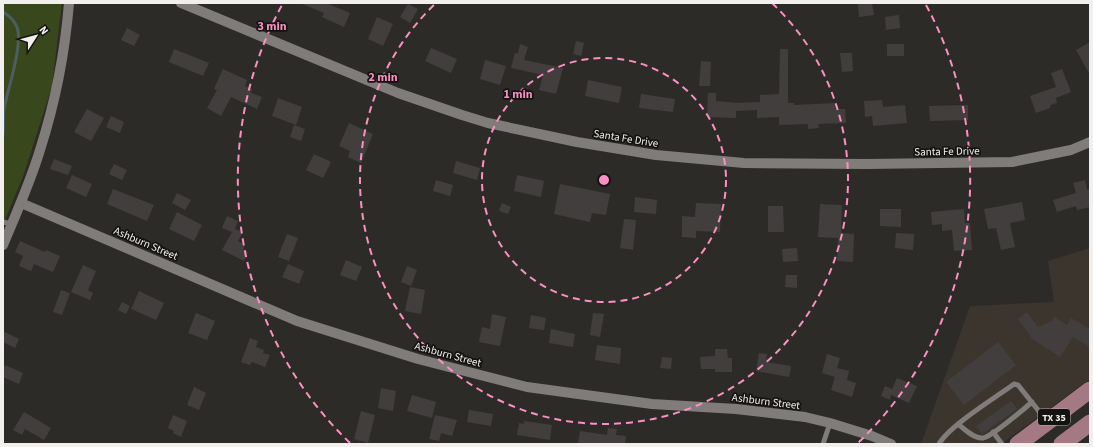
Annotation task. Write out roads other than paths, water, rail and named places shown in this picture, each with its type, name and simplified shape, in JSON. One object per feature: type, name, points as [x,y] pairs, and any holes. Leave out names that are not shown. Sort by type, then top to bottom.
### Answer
[{"type":"main road","name":"TX 35","points":[[1018,444],[1090,390]]},
{"type":"main road","points":[[1036,444],[1041,440],[1051,420]]},
{"type":"main road","name":"TX 35","points":[[1062,444],[1090,423]]},
{"type":"street","points":[[3,245],[7,223],[21,203],[40,150],[54,99],[67,28],[69,3]]},
{"type":"street","name":"Santa Fe Drive","points":[[181,3],[398,93],[462,115],[488,123],[577,142],[656,155],[744,163],[1012,162],[1071,150],[1090,142]]},
{"type":"street","name":"Ashburn Street","points":[[21,203],[297,321],[418,359],[527,387],[652,404],[736,409],[805,417],[872,436],[891,444]]},
{"type":"lane","points":[[939,444],[943,437],[958,424],[1014,384],[1018,385],[1032,402],[1051,420]]},
{"type":"lane","points":[[958,424],[978,437],[984,438],[1032,402]]},
{"type":"lane","points":[[823,444],[830,423]]},
{"type":"lane","points":[[993,432],[1002,444]]},
{"type":"waterway","points":[[3,12],[10,17],[16,25],[18,32],[17,53],[4,109],[3,134]]}]
